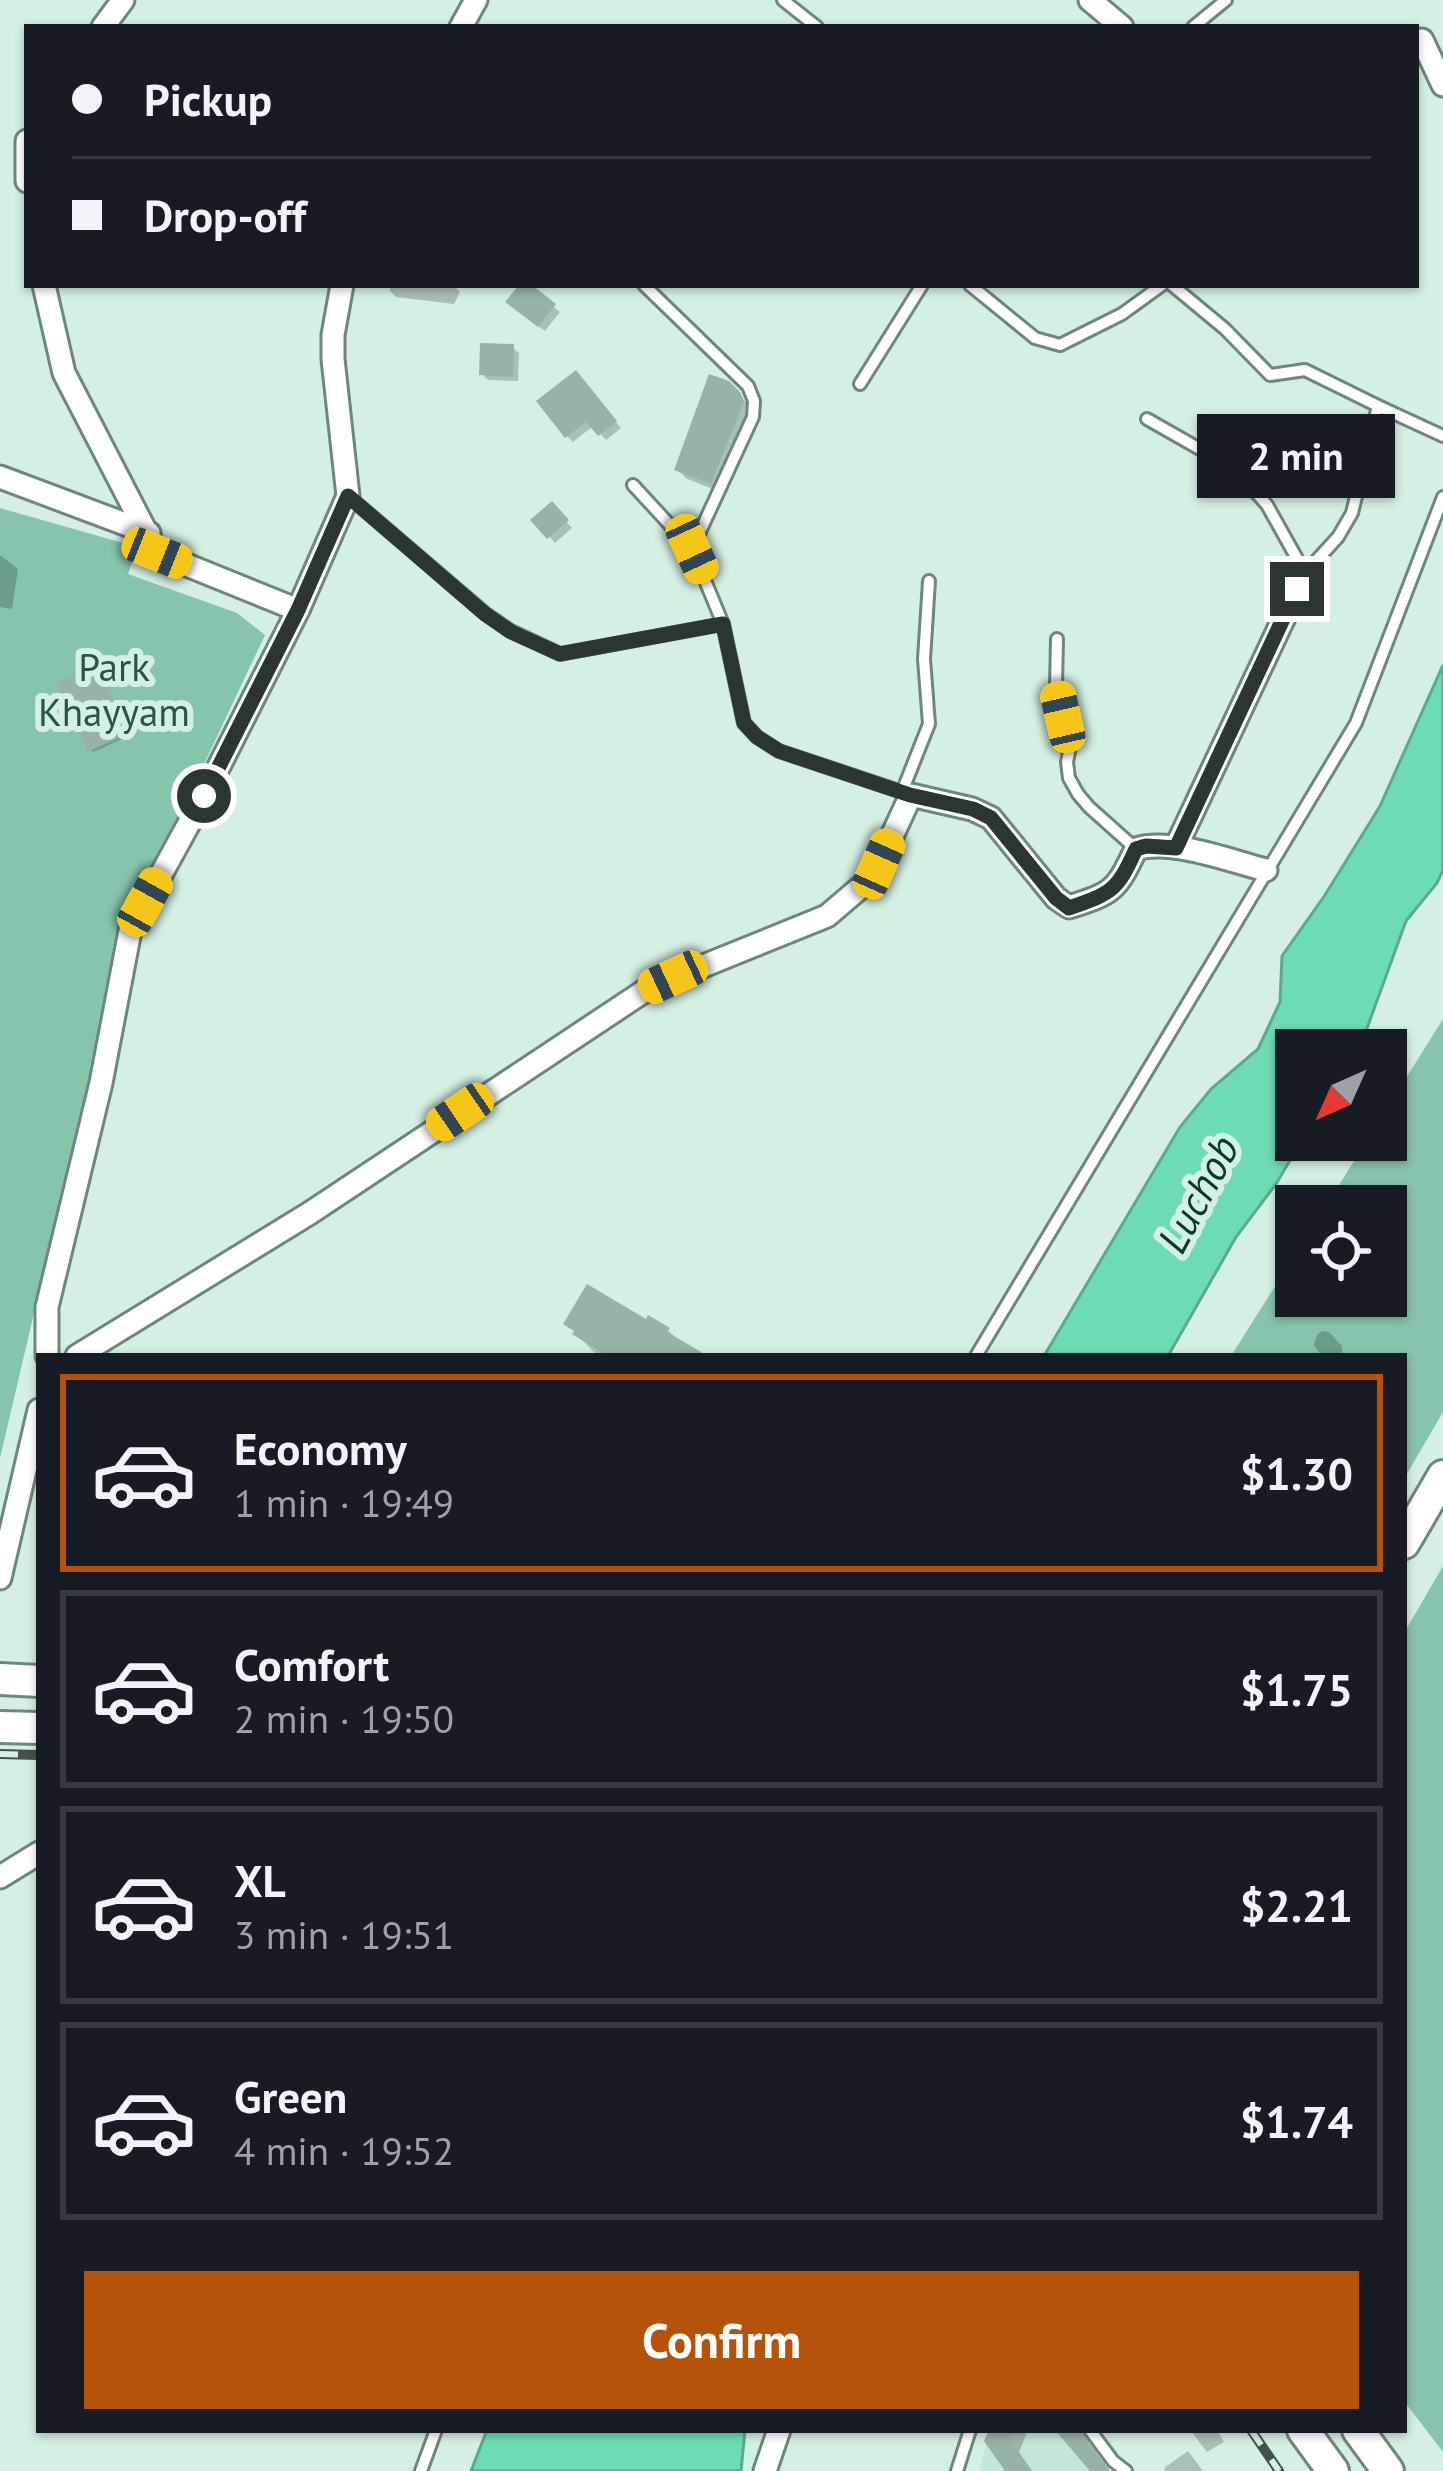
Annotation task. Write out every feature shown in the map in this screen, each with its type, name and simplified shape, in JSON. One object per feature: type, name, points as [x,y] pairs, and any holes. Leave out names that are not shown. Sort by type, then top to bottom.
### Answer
[{"type":"main road","points":[[1407,1538],[1443,1476]]},
{"type":"main road","points":[[0,1678],[36,1681]]},
{"type":"main road","points":[[0,1726],[36,1728]]},
{"type":"main road","points":[[1305,2433],[1334,2471]]},
{"type":"main road","points":[[1360,2433],[1388,2471]]},
{"type":"street","points":[[1090,0],[1118,24]]},
{"type":"street","points":[[1422,40],[1443,85]]},
{"type":"street","points":[[45,288],[64,373],[157,553],[298,610]]},
{"type":"street","points":[[47,1353],[47,1307],[101,1083],[130,932],[298,610],[348,496],[333,359],[341,288]]},
{"type":"street","points":[[0,477],[149,532]]},
{"type":"street","points":[[1176,848],[1305,573]]},
{"type":"street","points":[[82,1353],[310,1213],[649,988],[827,916],[868,881],[906,794],[973,809],[991,818],[1069,908],[1109,893],[1136,849],[1146,846],[1176,848],[1266,870]]},
{"type":"street","points":[[0,1578],[36,1423]]},
{"type":"street","points":[[0,1877],[36,1855]]},
{"type":"street","points":[[765,2471],[778,2433]]},
{"type":"lane","points":[[783,0],[813,24]]},
{"type":"lane","points":[[1197,24],[1226,0]]},
{"type":"lane","points":[[647,288],[748,386],[754,401],[753,417],[692,549]]},
{"type":"lane","points":[[860,384],[920,288]]},
{"type":"lane","points":[[974,288],[1035,338],[1060,345],[1122,314],[1158,288]]},
{"type":"lane","points":[[1176,288],[1270,375],[1305,370],[1443,436]]},
{"type":"lane","points":[[1148,419],[1234,469],[1267,505],[1305,573],[1338,537],[1352,513],[1378,406]]},
{"type":"lane","points":[[633,485],[692,549],[723,624],[744,723],[779,751],[906,794],[929,724],[924,659],[929,581]]},
{"type":"lane","points":[[348,496],[485,614],[511,632],[560,654],[723,624]]},
{"type":"lane","points":[[978,1353],[1356,723],[1443,497]]},
{"type":"lane","points":[[1057,638],[1056,686],[1070,747],[1069,778],[1089,807],[1136,849]]},
{"type":"lane","points":[[421,2471],[435,2433]]},
{"type":"lane","points":[[957,2471],[969,2433]]},
{"type":"lane","points":[[1092,2433],[1126,2471]]},
{"type":"shaded area","points":[[989,2433],[1060,2433],[1095,2471],[979,2471]]},
{"type":"green space","name":"Park Khayyam","points":[[0,508],[137,547],[128,574],[237,613],[265,635],[171,834],[124,919],[111,962],[111,1020],[0,1458]]},
{"type":"green space","points":[[1443,1019],[1443,1412],[1407,1474],[1407,1353],[1233,1353],[1275,1286],[1275,1317],[1407,1317],[1407,1185],[1339,1185],[1354,1161],[1407,1161],[1407,1076]]},
{"type":"green space","points":[[1443,1566],[1443,2452],[1407,2405],[1407,1628]]},
{"type":"water","name":"Luchob","points":[[1443,665],[1443,870],[1406,921],[1367,1029],[1275,1029],[1275,1161],[1290,1161],[1236,1237],[1170,1353],[1046,1353],[1180,1127],[1211,1089],[1258,1049],[1280,1002],[1282,956],[1380,806]]},
{"type":"water","points":[[486,2433],[745,2433],[741,2471],[471,2471]]},
{"type":"building","points":[[517,288],[536,288],[556,304],[538,327],[505,302]]},
{"type":"building","points":[[480,343],[514,344],[513,377],[479,375]]},
{"type":"building","points":[[576,370],[617,421],[598,436],[586,422],[565,438],[536,401]]},
{"type":"building","points":[[709,374],[729,381],[744,401],[711,484],[674,470]]},
{"type":"building","points":[[552,501],[569,520],[547,539],[530,520]]},
{"type":"building","points":[[97,664],[129,733],[88,752],[56,683]]},
{"type":"building","points":[[587,1284],[670,1328],[667,1332],[703,1353],[603,1353],[563,1324]]},
{"type":"building","points":[[988,2433],[1011,2433],[1009,2438],[1032,2471],[1005,2471],[984,2441]]},
{"type":"building","points":[[1058,2433],[1082,2433],[1110,2471],[1090,2471]]},
{"type":"railway","points":[[0,1754],[36,1755]]},
{"type":"railway","points":[[1253,2433],[1279,2471]]},
{"type":"route","points":[[204,796],[298,610],[348,496],[485,614],[511,632],[560,654],[723,624],[744,723],[757,737],[779,751],[991,818],[1069,908],[1109,893],[1136,849],[1176,848],[1297,589]]}]
